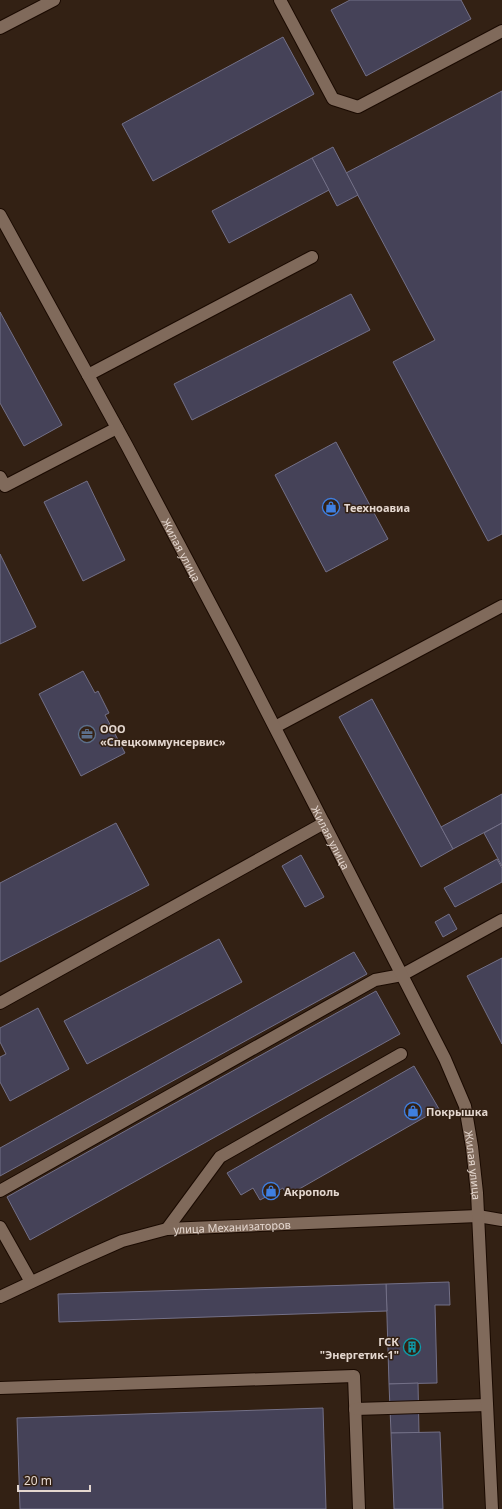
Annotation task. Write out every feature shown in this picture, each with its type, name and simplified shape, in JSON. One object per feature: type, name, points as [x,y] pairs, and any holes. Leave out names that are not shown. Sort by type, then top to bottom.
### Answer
[{"type":"main road","points":[[280,0],[333,99],[358,107],[502,31]]},
{"type":"main road","points":[[0,28],[48,1]]},
{"type":"main road","name":"Жилая улица","points":[[0,215],[117,428],[324,822],[445,1059],[465,1106],[472,1147],[478,1216],[492,1509]]},
{"type":"main road","points":[[88,375],[312,257]]},
{"type":"main road","points":[[0,477],[5,486],[117,428]]},
{"type":"main road","points":[[274,728],[502,606]]},
{"type":"main road","points":[[0,1003],[324,822]]},
{"type":"main road","points":[[0,1191],[375,980],[402,975],[502,920]]},
{"type":"main road","points":[[167,1229],[220,1157],[401,1054]]},
{"type":"main road","name":"улица Механизаторов","points":[[0,1297],[122,1241],[167,1229],[478,1216],[502,1220]]},
{"type":"main road","points":[[0,1227],[31,1282]]},
{"type":"main road","points":[[0,1388],[354,1376],[359,1509]]},
{"type":"main road","points":[[355,1409],[487,1405]]},
{"type":"building","points":[[350,0],[461,0],[471,19],[366,76],[331,10]]},
{"type":"building","points":[[283,37],[314,94],[153,181],[122,124]]},
{"type":"building","points":[[502,91],[502,534],[488,541],[393,362],[435,340],[346,173]]},
{"type":"building","points":[[333,147],[358,195],[337,206],[312,158]]},
{"type":"building","points":[[312,158],[329,190],[229,243],[212,211]]},
{"type":"building","points":[[351,294],[370,330],[192,420],[174,384]]},
{"type":"building","points":[[0,312],[62,425],[24,446],[0,403]]},
{"type":"building","name":"Теехноавиа","points":[[336,442],[388,539],[326,572],[275,475]]},
{"type":"building","points":[[87,481],[125,560],[83,581],[44,502]]},
{"type":"building","points":[[0,554],[36,627],[0,644]]},
{"type":"building","name":"ООО «Спецкоммунсервис»","points":[[83,671],[95,693],[98,691],[109,713],[105,715],[125,753],[81,776],[39,694]]},
{"type":"building","points":[[372,699],[453,849],[421,867],[339,717]]},
{"type":"building","points":[[502,794],[502,823],[453,849],[441,827]]},
{"type":"building","points":[[116,823],[149,885],[0,962],[0,883]]},
{"type":"building","points":[[502,823],[502,866],[484,833]]},
{"type":"building","points":[[301,855],[324,897],[305,907],[282,866]]},
{"type":"building","points":[[497,859],[502,868],[502,882],[455,907],[444,888]]},
{"type":"building","points":[[449,914],[457,929],[443,937],[435,922]]},
{"type":"building","points":[[219,939],[242,982],[87,1064],[64,1021]]},
{"type":"building","points":[[354,952],[367,974],[0,1176],[0,1148]]},
{"type":"building","points":[[502,958],[502,1044],[467,976]]},
{"type":"building","points":[[376,991],[400,1034],[30,1240],[7,1197]]},
{"type":"building","points":[[38,1008],[69,1069],[10,1101],[0,1082],[0,1057],[6,1054],[0,1042],[0,1028]]},
{"type":"building","points":[[414,1066],[439,1109],[287,1196],[283,1188],[260,1200],[253,1188],[241,1195],[227,1173]]},
{"type":"building","name":"ГСК \"Энергетик-1\"","points":[[449,1282],[450,1305],[435,1305],[437,1383],[389,1384],[386,1284]]},
{"type":"building","points":[[386,1284],[387,1311],[59,1322],[58,1294]]},
{"type":"building","points":[[418,1383],[419,1433],[391,1433],[389,1384]]},
{"type":"building","points":[[323,1408],[326,1509],[20,1509],[17,1418]]},
{"type":"building","points":[[440,1432],[443,1509],[394,1509],[391,1433]]},
{"type":"place","name":"Теехноавиа","points":[[331,507]]},
{"type":"place","name":"ООО «Спецкоммунсервис»","points":[[87,734]]},
{"type":"place","name":"Покрышка","points":[[413,1111]]},
{"type":"place","name":"Акрополь","points":[[271,1191]]},
{"type":"place","name":"ГСК \"Энергетик-1\"","points":[[412,1347]]}]
